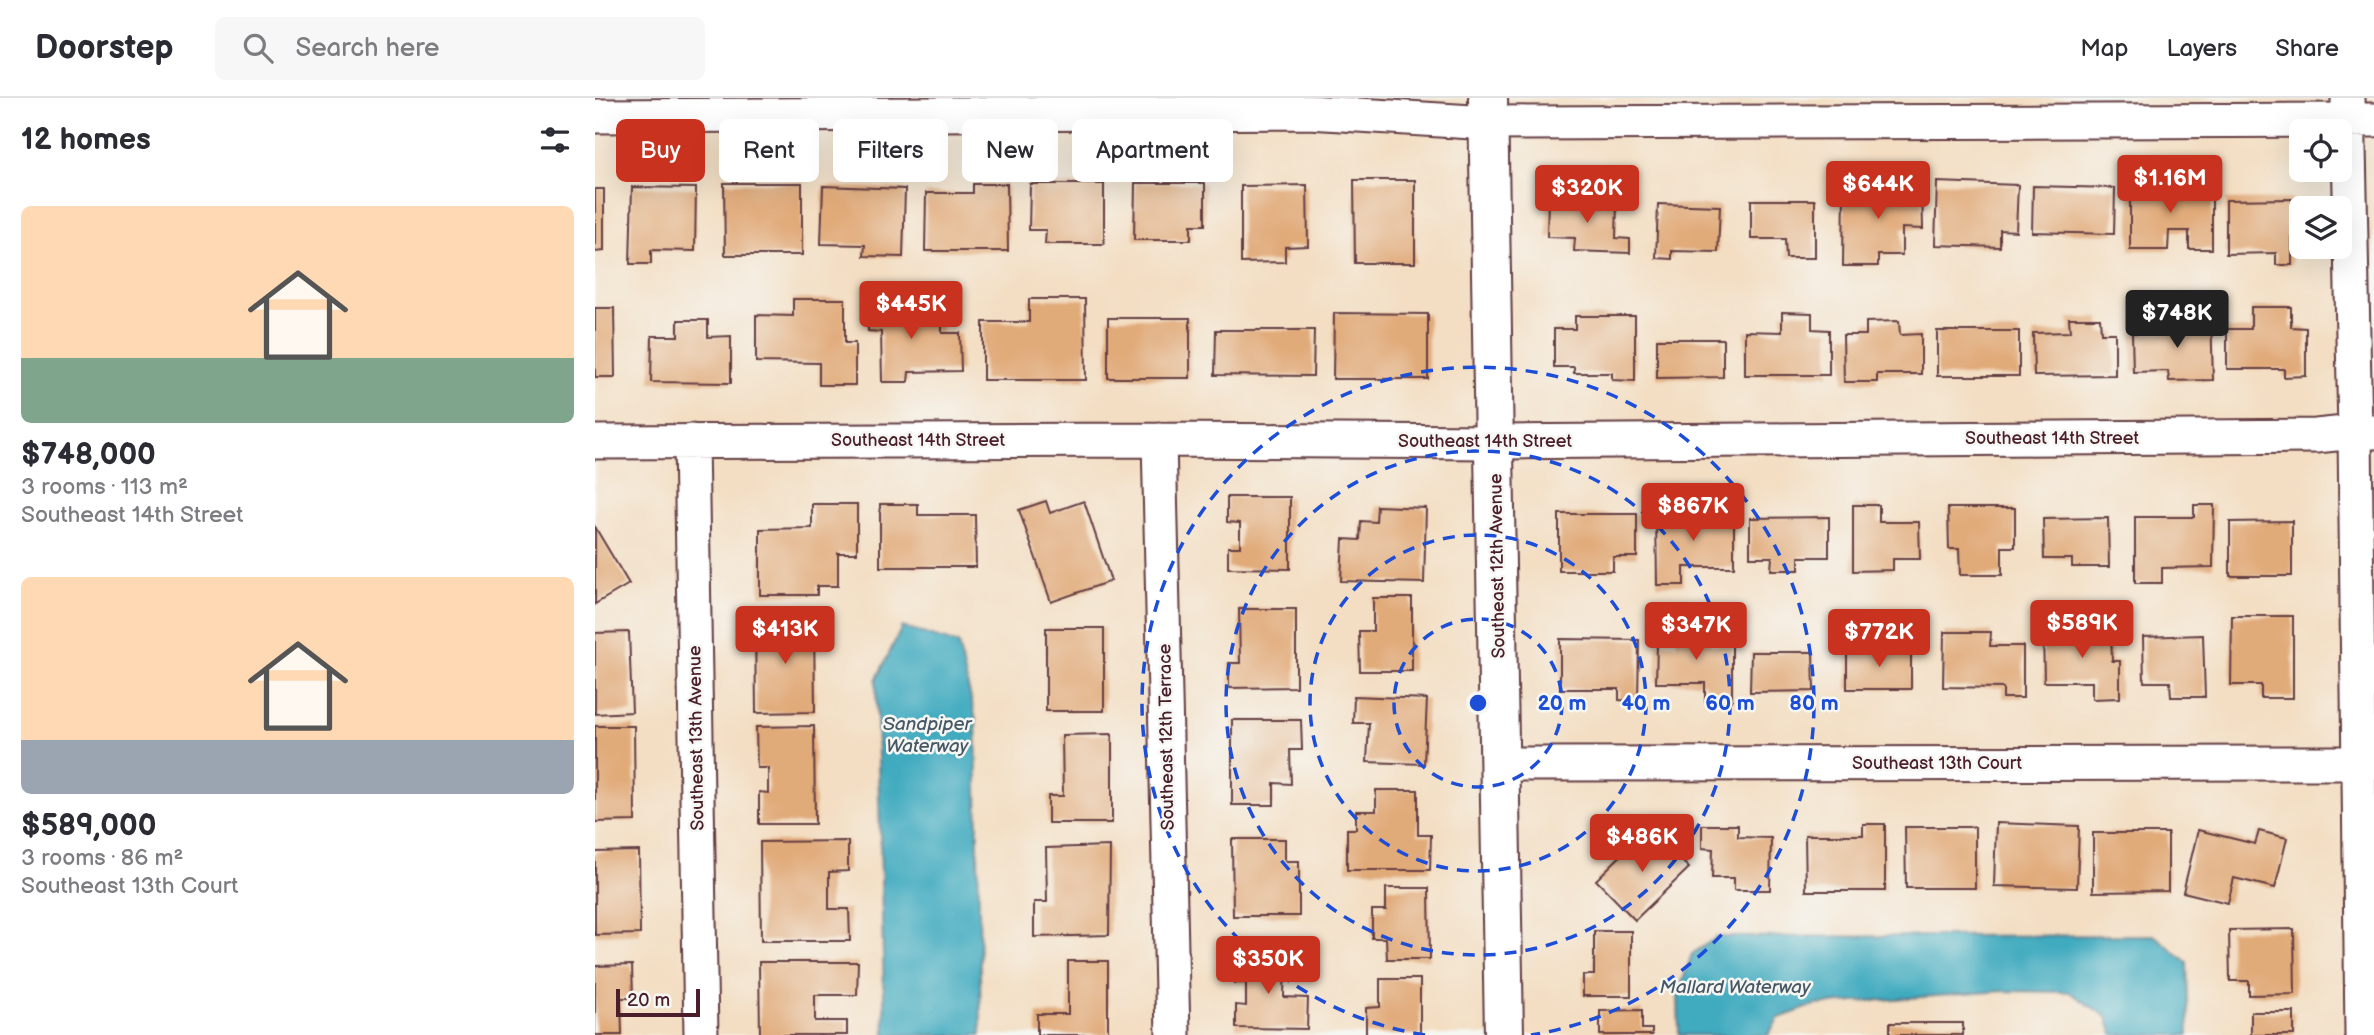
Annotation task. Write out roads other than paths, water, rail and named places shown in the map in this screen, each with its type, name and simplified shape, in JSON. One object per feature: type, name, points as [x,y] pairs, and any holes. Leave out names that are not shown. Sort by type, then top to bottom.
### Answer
[{"type":"street","points":[[595,116],[772,107],[1309,112],[2357,112],[2364,432],[2366,762],[2362,1035]]},
{"type":"street","name":"Southeast 12th Avenue","points":[[1488,110],[1504,1035]]},
{"type":"street","name":"Southeast 14th Street","points":[[595,442],[1495,442],[2316,436],[2364,432]]},
{"type":"street","name":"Southeast 12th Terrace","points":[[1159,440],[1173,1035]]},
{"type":"street","name":"Southeast 13th Avenue","points":[[691,441],[701,1035]]},
{"type":"street","name":"Southeast 13th Court","points":[[1499,764],[2366,762]]},
{"type":"water","name":"Sandpiper Waterway","points":[[902,627],[958,644],[976,720],[981,1035],[885,1035],[876,680]]},
{"type":"water","name":"Mallard Waterway","points":[[2154,935],[2187,962],[2189,1035],[2113,1035],[2107,1017],[2069,992],[2004,991],[1815,1005],[1779,1018],[1768,1035],[1679,1035],[1678,994],[1692,954],[1717,937]]}]
